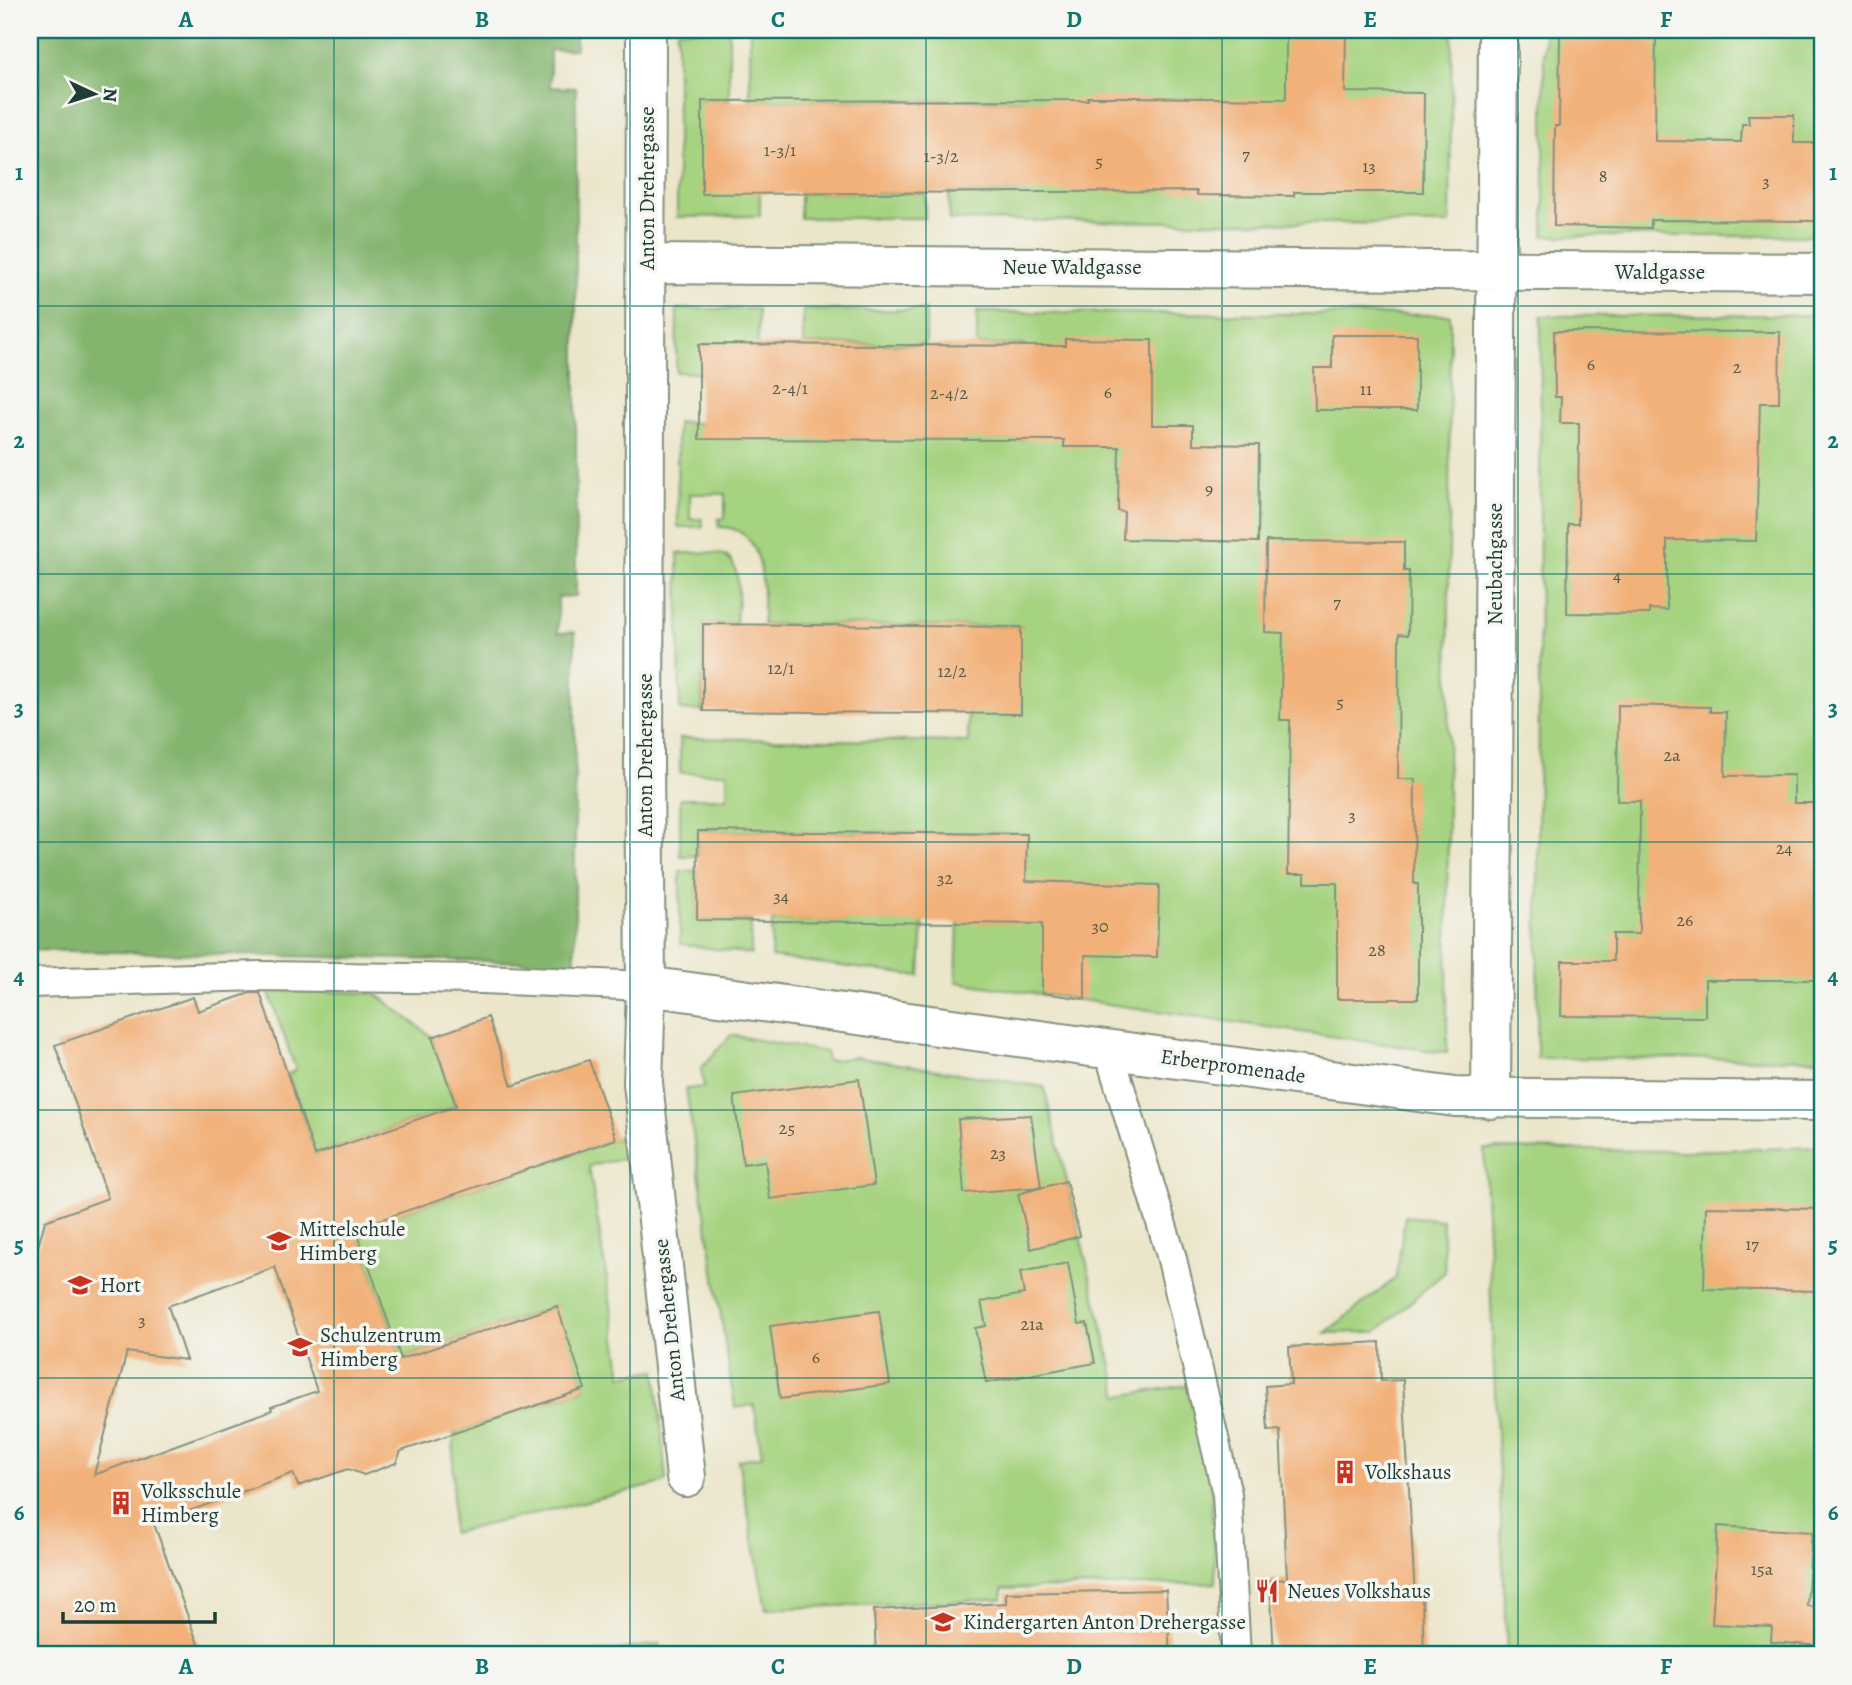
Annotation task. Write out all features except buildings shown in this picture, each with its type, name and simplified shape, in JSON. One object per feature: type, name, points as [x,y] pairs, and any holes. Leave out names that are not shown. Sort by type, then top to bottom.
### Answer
[{"type":"street","name":"Anton Drehergasse","points":[[646,30],[646,986],[643,1083],[686,1477]]},
{"type":"street","name":"Neubachgasse","points":[[1491,1099],[1498,30]]},
{"type":"street","name":"Neue Waldgasse","points":[[647,264],[1498,271]]},
{"type":"street","name":"Waldgasse","points":[[1498,271],[1822,273]]},
{"type":"street","name":"Erberpromenade","points":[[646,986],[1455,1097],[1822,1101]]},
{"type":"lane","points":[[30,984],[259,976],[482,979],[646,986]]},
{"type":"lane","points":[[1108,1048],[1171,1255],[1227,1494],[1236,1655]]},
{"type":"green space","points":[[30,30],[576,30],[576,49],[550,50],[550,87],[576,88],[576,596],[558,597],[558,633],[575,632],[575,963],[30,950]]},
{"type":"green space","points":[[677,30],[729,30],[729,101],[702,101],[760,193],[760,216],[677,217]]},
{"type":"green space","points":[[750,30],[1452,30],[1450,224],[949,220],[949,193],[1023,192],[1023,100],[750,101]]},
{"type":"green space","points":[[1544,30],[1822,30],[1822,236],[1544,236]]},
{"type":"green space","points":[[800,193],[925,193],[925,218],[800,218]]},
{"type":"green space","points":[[677,309],[758,309],[758,345],[699,373],[676,372]]},
{"type":"green space","points":[[803,310],[926,310],[926,344],[803,344]]},
{"type":"green space","points":[[977,312],[1450,315],[1447,1053],[956,982],[958,922],[1025,923],[1026,834],[699,831],[697,856],[680,856],[680,798],[727,798],[727,773],[680,773],[680,738],[968,742],[968,713],[1021,627],[763,624],[762,579],[754,549],[747,537],[735,530],[719,527],[718,519],[725,518],[725,494],[690,494],[690,519],[702,519],[703,527],[678,527],[677,422],[1024,440],[1024,345],[977,345]]},
{"type":"green space","points":[[1822,315],[1822,1059],[1537,1058],[1541,316]]},
{"type":"green space","points":[[707,552],[723,555],[730,560],[737,576],[736,624],[703,624],[702,711],[680,710],[678,553]]},
{"type":"green space","points":[[680,871],[698,871],[697,920],[751,921],[751,954],[680,944]]},
{"type":"green space","points":[[772,921],[923,921],[920,976],[771,957]]},
{"type":"green space","points":[[268,990],[375,993],[432,1037],[456,1106],[315,1155],[288,1074],[296,1070]]},
{"type":"green space","points":[[731,1035],[826,1052],[827,1061],[856,1057],[1044,1087],[1119,1396],[1187,1385],[1210,1465],[1216,1583],[1002,1589],[1002,1599],[766,1609],[738,1460],[762,1456],[754,1405],[735,1408],[686,1089],[704,1087],[701,1068]]},
{"type":"green space","points":[[624,1136],[626,1152],[621,1159],[589,1166],[622,1376],[656,1370],[666,1479],[663,1483],[452,1533],[454,1433],[585,1389],[556,1306],[401,1359],[356,1228]]},
{"type":"green space","points":[[1822,1147],[1822,1655],[1507,1655],[1484,1149],[1684,1151]]},
{"type":"green space","points":[[1405,1216],[1442,1220],[1445,1272],[1376,1332],[1325,1333],[1396,1278]]},
{"type":"green space","points":[[660,1644],[660,1655],[577,1655]]},
{"type":"place","name":"Mittelschule Himberg","points":[[279,1241]]},
{"type":"place","name":"Hort","points":[[80,1285]]},
{"type":"place","name":"Schulzentrum Himberg","points":[[300,1347]]},
{"type":"place","name":"Volkshaus","points":[[1345,1472]]},
{"type":"place","name":"Volksschule Himberg","points":[[121,1503]]},
{"type":"place","name":"Neues Volkshaus","points":[[1267,1591]]},
{"type":"place","name":"Kindergarten Anton Drehergasse","points":[[943,1622]]}]
